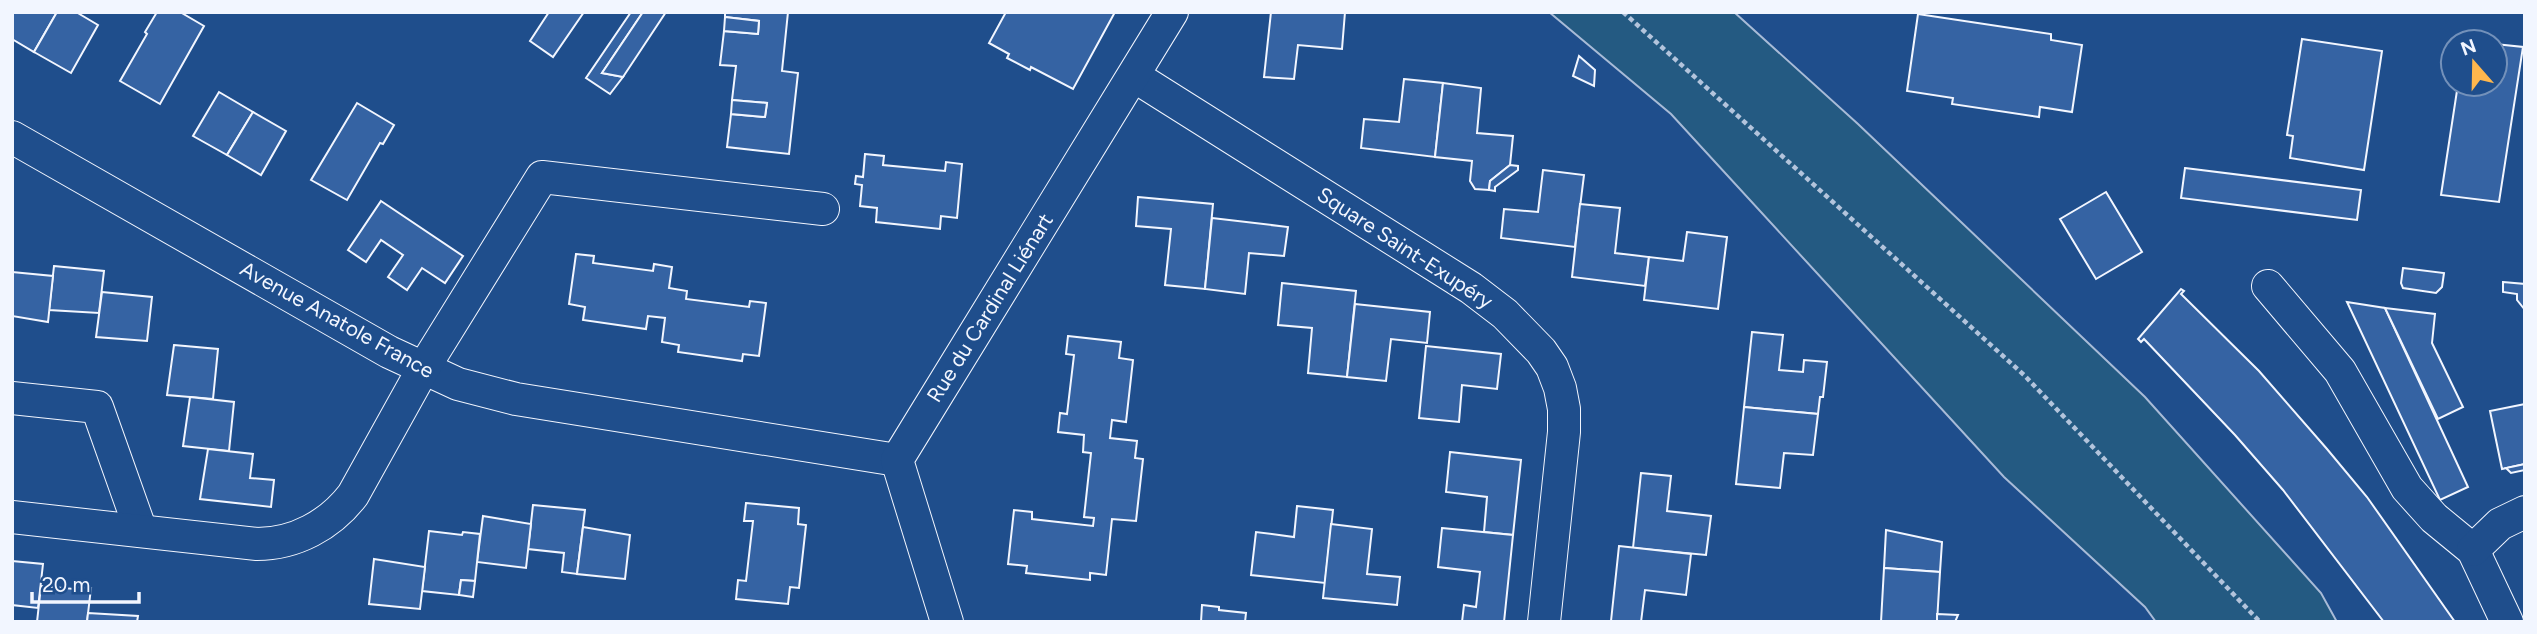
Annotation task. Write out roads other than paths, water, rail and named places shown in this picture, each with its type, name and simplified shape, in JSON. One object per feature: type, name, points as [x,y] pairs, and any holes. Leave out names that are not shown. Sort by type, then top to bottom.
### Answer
[{"type":"street","name":"Rue du Cardinal Liénart","points":[[897,460],[1172,12]]},
{"type":"street","name":"Square Saint-Exupéry","points":[[1133,76],[1471,288],[1506,314],[1541,351],[1552,367],[1564,409],[1544,622]]},
{"type":"street","name":"Avenue Anatole France","points":[[12,137],[389,352],[467,387],[516,399],[897,460]]},
{"type":"street","points":[[12,517],[269,544],[290,540],[320,525],[353,495],[423,369],[542,177],[823,209]]},
{"type":"street","points":[[2268,286],[2340,371],[2407,488],[2421,506],[2473,550],[2507,622]]},
{"type":"street","points":[[12,398],[97,407],[141,531]]},
{"type":"street","points":[[897,460],[947,622]]},
{"type":"street","points":[[2473,550],[2500,524],[2525,512]]}]
